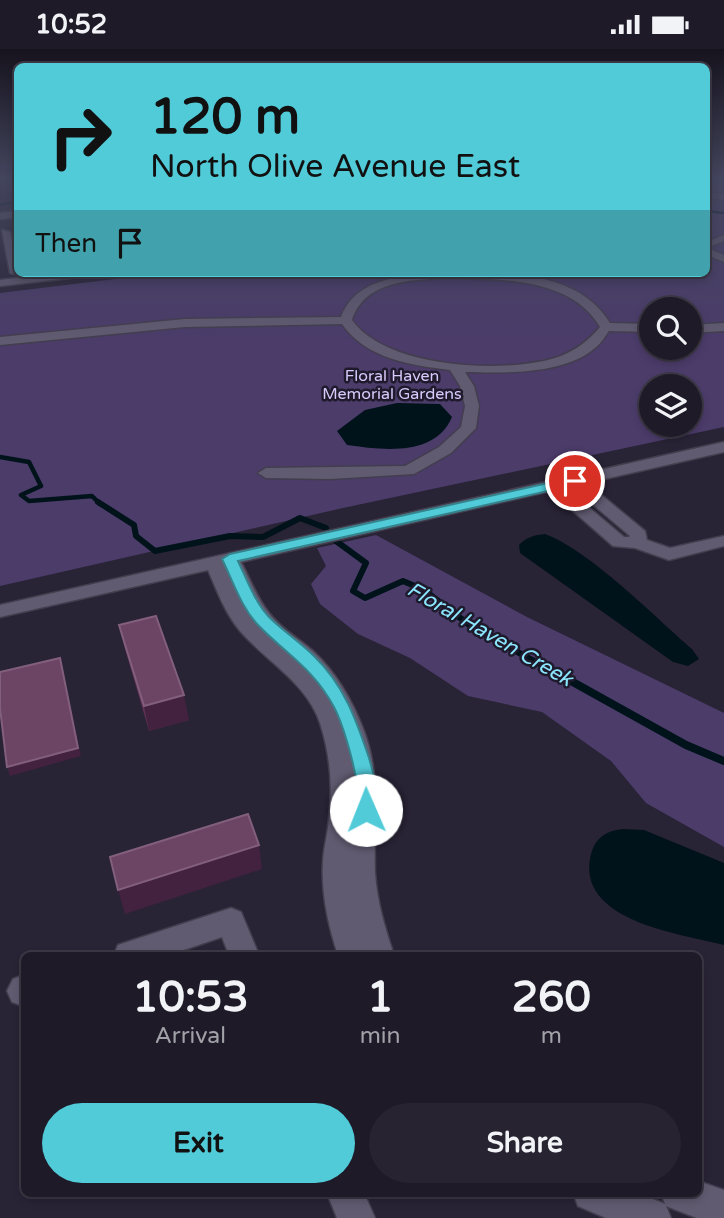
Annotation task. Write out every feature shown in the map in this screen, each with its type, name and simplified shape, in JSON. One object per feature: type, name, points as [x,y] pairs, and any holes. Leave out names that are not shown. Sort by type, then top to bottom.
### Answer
[{"type":"street","points":[[3,234],[14,265]]},
{"type":"street","points":[[0,283],[52,277]]},
{"type":"street","points":[[433,277],[394,282],[357,298],[347,308],[345,320],[355,335],[378,349],[412,360],[455,367],[517,368],[570,358],[600,340],[606,327],[602,315],[587,302],[538,282],[494,277]]},
{"type":"street","points":[[538,282],[550,277]]},
{"type":"street","points":[[0,341],[185,323],[345,320]]},
{"type":"street","points":[[606,327],[639,328]]},
{"type":"street","points":[[702,328],[724,327]]},
{"type":"street","points":[[266,473],[408,471],[445,450],[468,428],[472,406],[467,386],[455,367]]},
{"type":"street","points":[[0,611],[724,447]]},
{"type":"street","points":[[575,481],[639,535],[636,543]]},
{"type":"street","points":[[554,486],[619,542],[636,543],[669,554],[724,542]]},
{"type":"street","points":[[596,522],[617,516]]},
{"type":"street","points":[[222,561],[235,609],[247,627],[315,690],[329,716],[339,749],[344,783],[344,811],[337,862],[341,904],[352,952]]},
{"type":"street","points":[[222,561],[263,621],[308,659],[329,684],[345,711],[366,779],[361,860],[363,901],[370,936],[378,952]]},
{"type":"street","points":[[138,952],[231,921],[243,952]]},
{"type":"street","points":[[347,1197],[356,1218]]},
{"type":"street","points":[[601,1197],[652,1218]]},
{"type":"green space","name":"Floral Haven Memorial Gardens","points":[[710,234],[724,234],[724,427],[702,432],[702,374],[639,374],[639,437],[677,437],[343,508],[0,586],[0,293],[131,277],[710,277]]},
{"type":"green space","points":[[376,535],[527,617],[724,713],[724,847],[646,803],[611,761],[542,712],[468,696],[410,658],[358,634],[320,604],[311,584],[326,566],[317,548]]},
{"type":"shaded area","points":[[397,403],[440,404],[452,417],[444,430],[433,439],[407,448],[347,445],[337,431],[365,410]]},
{"type":"shaded area","points":[[545,534],[562,542],[601,569],[692,649],[699,659],[688,666],[673,662],[520,553],[519,545],[522,542]]},
{"type":"shaded area","points":[[623,829],[644,830],[724,863],[724,945],[682,936],[635,921],[614,909],[598,895],[590,877],[593,848],[602,836]]},
{"type":"building","points":[[156,616],[184,695],[144,706],[119,625]]},
{"type":"building","points":[[60,658],[78,748],[7,767],[0,708],[0,672]]},
{"type":"building","points":[[248,814],[259,845],[118,890],[110,857]]},
{"type":"waterway","name":"Floral Haven Creek","points":[[0,457],[29,462],[41,486],[21,495],[29,501],[92,496],[98,502]]},
{"type":"waterway","name":"Floral Haven Creek","points":[[98,502],[134,525],[136,536],[155,551],[230,536],[263,537],[300,518],[326,528]]},
{"type":"waterway","name":"Floral Haven Creek","points":[[336,541],[366,563],[353,591],[365,598],[403,581],[424,590],[472,627],[574,683]]},
{"type":"waterway","name":"Floral Haven Creek","points":[[571,681],[686,745],[724,761]]},
{"type":"route","points":[[366,810],[366,779],[345,711],[329,684],[308,659],[263,621],[252,605],[230,559],[575,481]]}]
